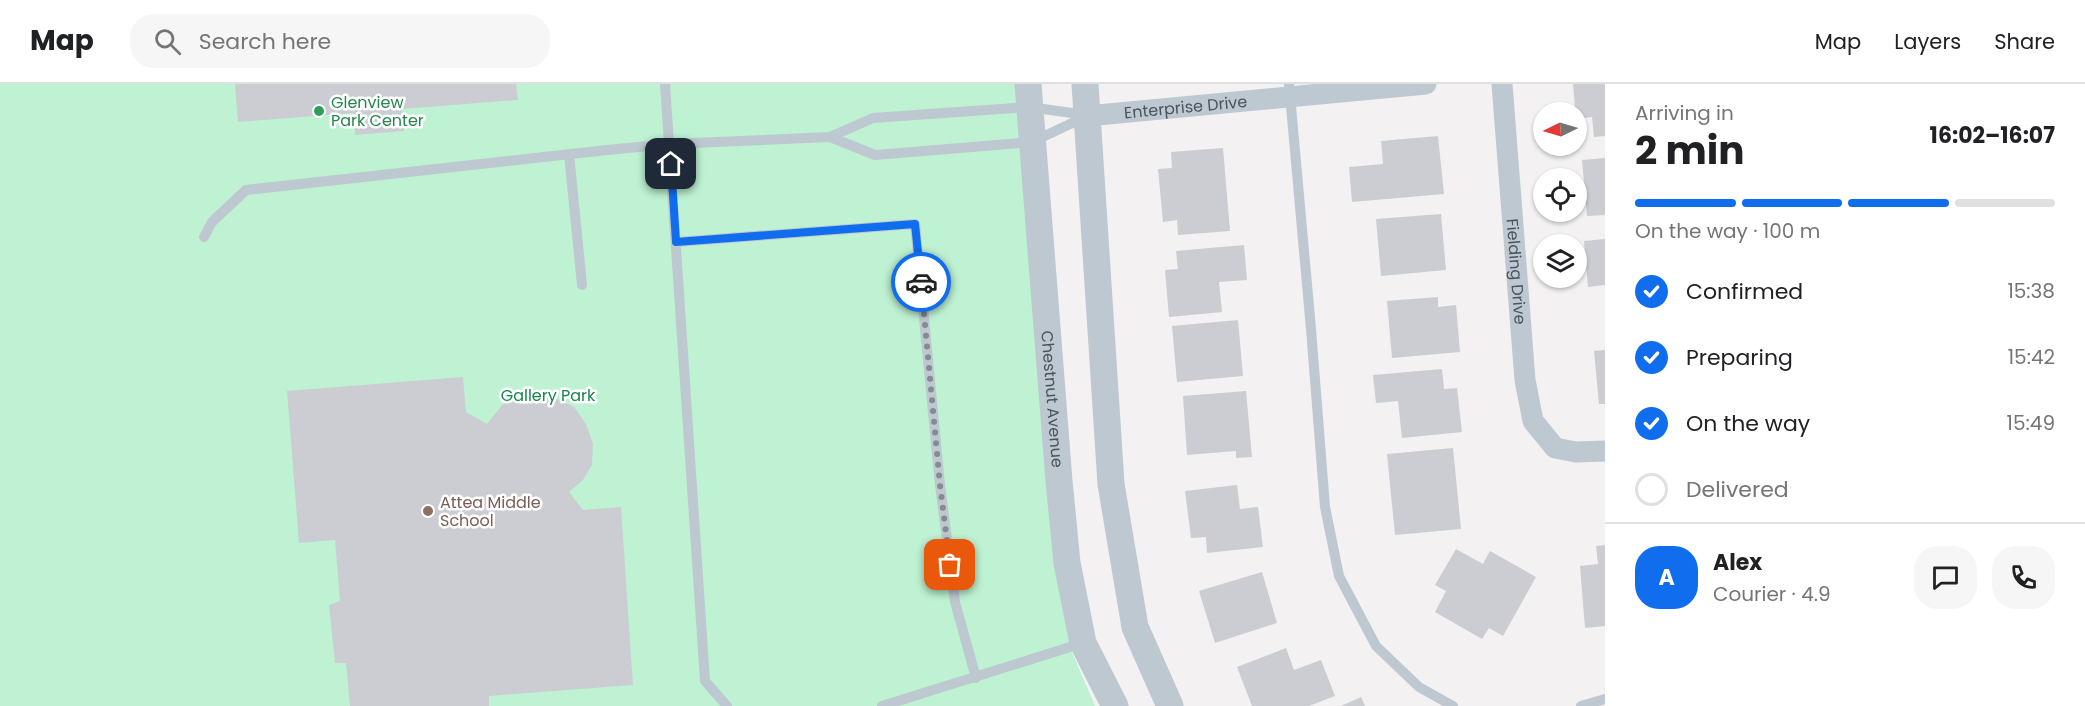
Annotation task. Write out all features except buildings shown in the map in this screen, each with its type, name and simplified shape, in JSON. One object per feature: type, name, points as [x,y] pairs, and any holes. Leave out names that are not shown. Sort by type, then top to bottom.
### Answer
[{"type":"street","points":[[1084,84],[1111,484],[1119,543],[1135,627],[1170,706]]},
{"type":"street","name":"Enterprise Drive","points":[[1087,116],[1289,90],[1426,84]]},
{"type":"street","name":"Fielding Drive","points":[[1502,84],[1526,380],[1533,421],[1555,448],[1576,452],[1605,452]]},
{"type":"street","name":"Chestnut Avenue","points":[[1028,95],[1067,563],[1083,643],[1115,706]]},
{"type":"lane","points":[[665,84],[705,681],[727,706]]},
{"type":"lane","points":[[1289,90],[1325,507],[1339,576],[1376,646],[1419,687],[1453,706]]},
{"type":"lane","points":[[204,237],[212,222],[246,190],[670,144],[830,137],[873,118],[1028,95],[1087,116]]},
{"type":"lane","points":[[830,137],[875,154],[1032,142],[1087,116]]},
{"type":"lane","points":[[569,154],[582,285]]},
{"type":"lane","points":[[676,242],[915,224],[939,474],[955,602],[976,678]]},
{"type":"lane","points":[[882,706],[1083,643]]},
{"type":"lane","points":[[1581,706],[1605,699]]},
{"type":"green space","name":"Gallery Park","points":[[0,84],[1020,84],[1071,650],[1095,706],[0,706]]},
{"type":"way so far","points":[[921,282],[950,565]]},
{"type":"place","name":"Glenview Park Center","points":[[319,111]]},
{"type":"place","name":"Attea Middle School","points":[[428,511]]},
{"type":"route","points":[[671,164],[676,242],[915,224],[921,282]]}]
